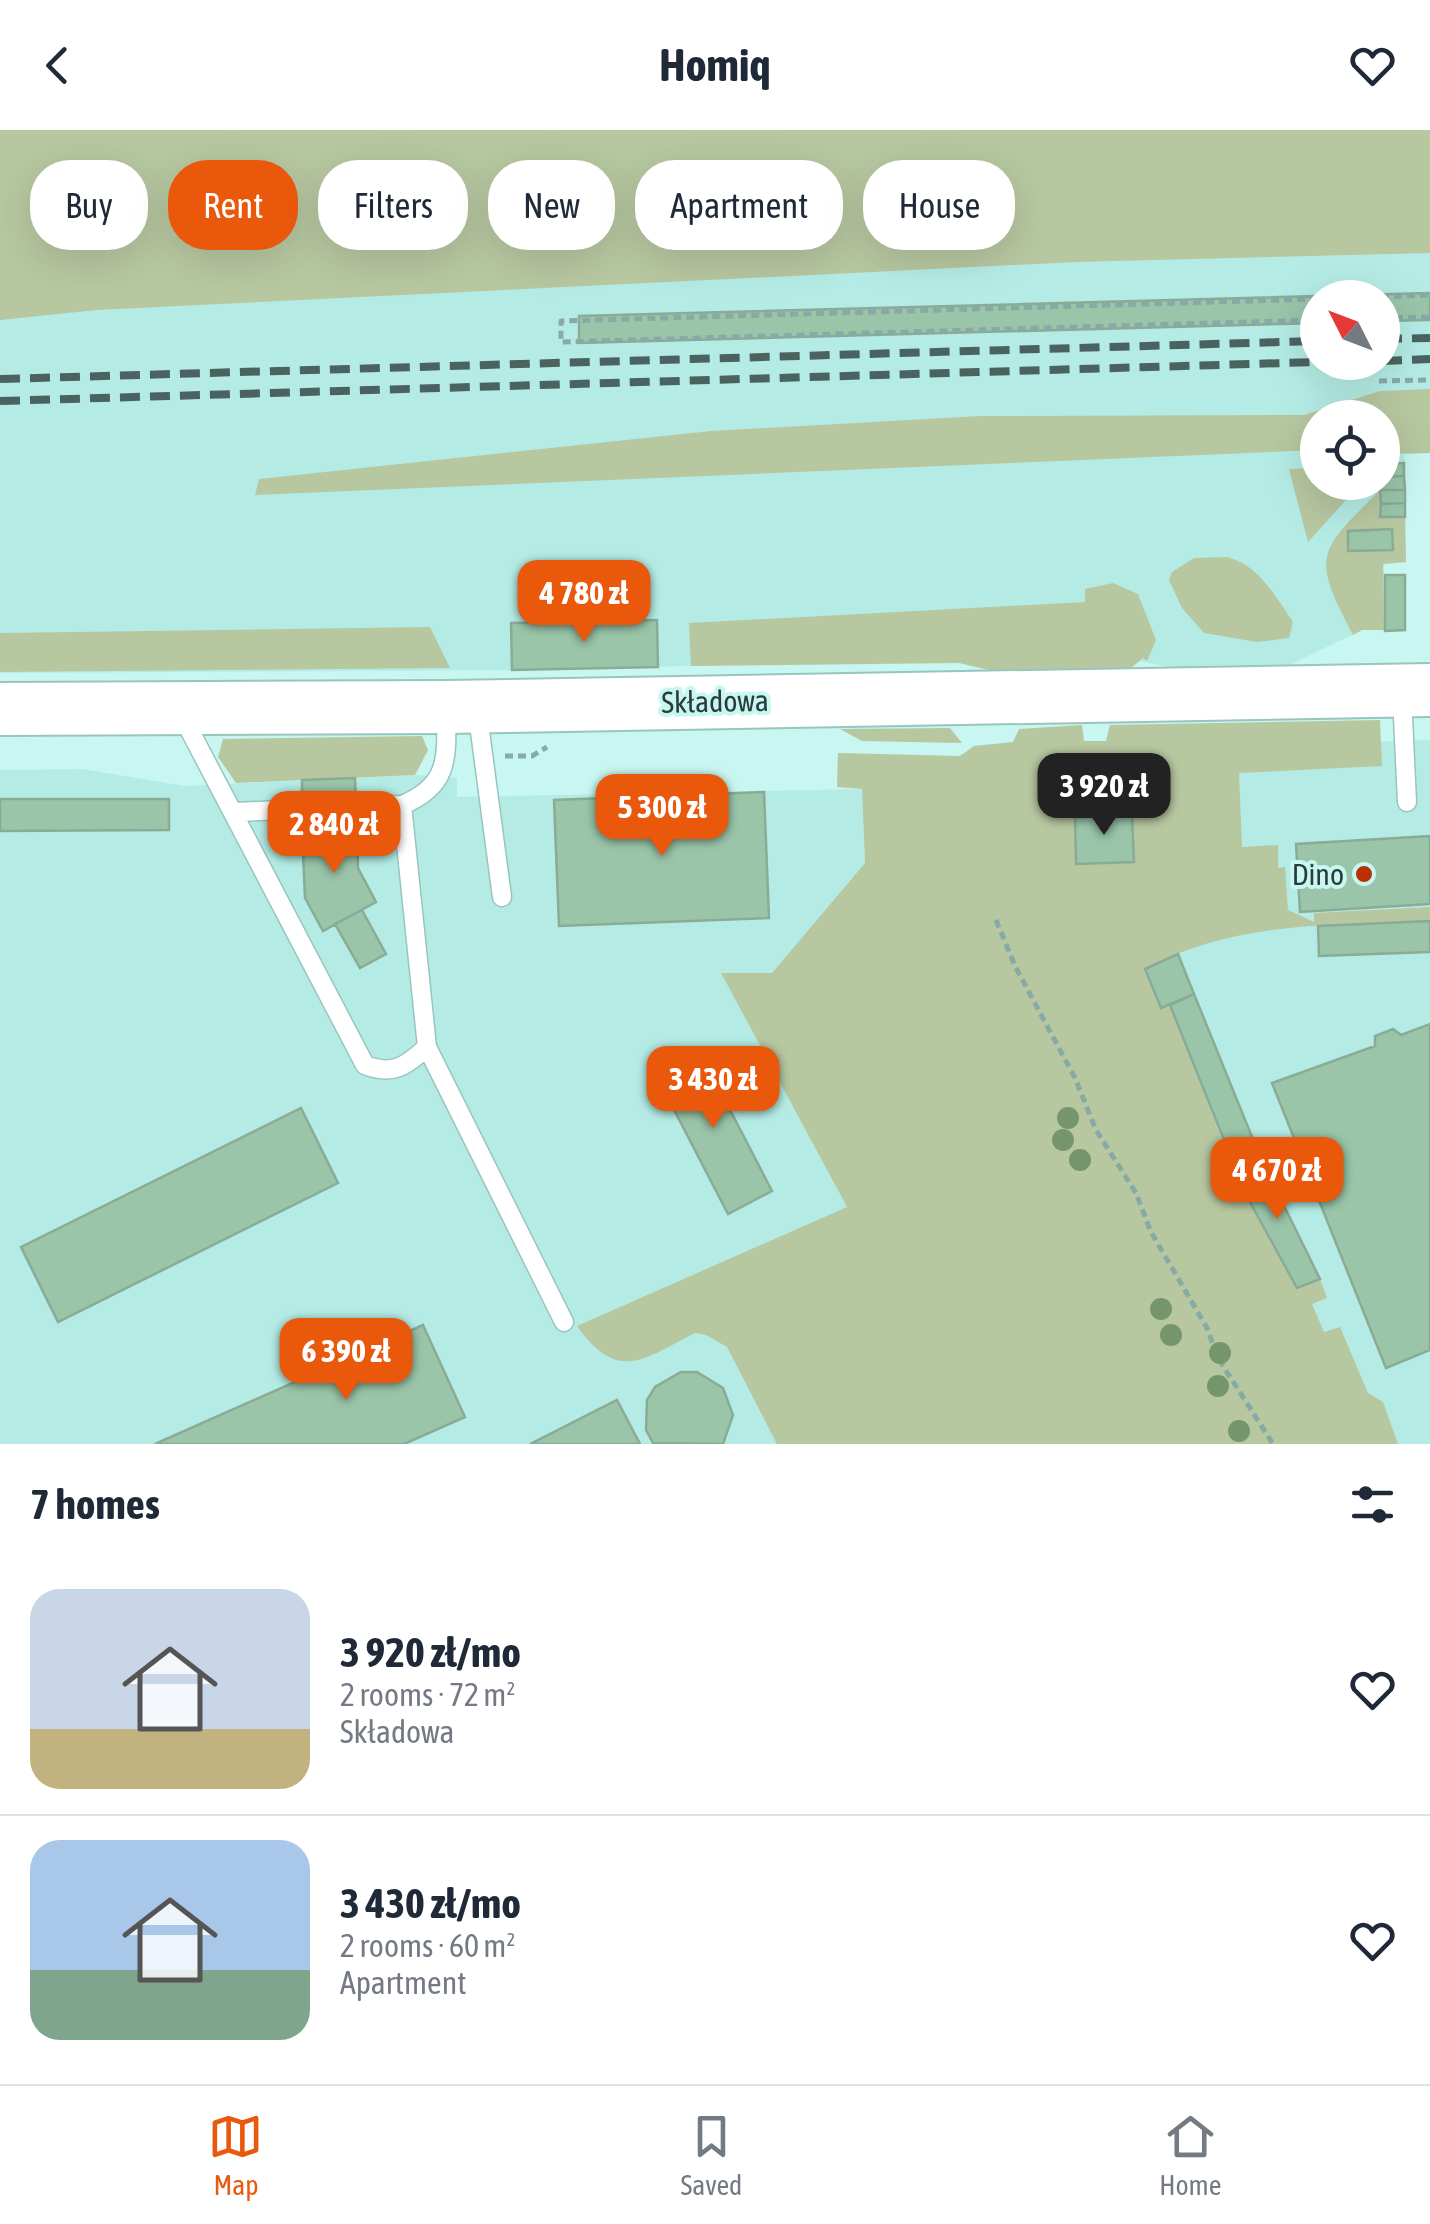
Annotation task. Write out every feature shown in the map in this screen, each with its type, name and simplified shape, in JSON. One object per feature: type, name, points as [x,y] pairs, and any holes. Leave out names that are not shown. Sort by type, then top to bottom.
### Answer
[{"type":"street","name":"Składowa","points":[[0,708],[461,706],[1416,691]]},
{"type":"lane","points":[[1407,802],[1416,691]]},
{"type":"lane","points":[[235,812],[402,804],[426,795],[438,779],[461,706]]},
{"type":"lane","points":[[461,706],[502,896]]},
{"type":"lane","points":[[189,708],[190,731],[366,1065],[384,1072],[406,1066],[427,1047]]},
{"type":"lane","points":[[402,804],[427,1047],[564,1322]]},
{"type":"path","points":[[1400,296],[1430,295]]},
{"type":"path","points":[[1300,299],[561,321],[561,342],[1300,321]]},
{"type":"path","points":[[1400,318],[1430,317]]},
{"type":"path","points":[[1380,382],[1430,380]]},
{"type":"path","points":[[996,920],[1015,966],[1075,1078],[1096,1130],[1136,1193],[1151,1232],[1207,1328],[1218,1358],[1273,1444]]},
{"type":"shaded area","points":[[0,130],[1430,130],[1430,453],[1404,454],[1406,562],[1384,564],[1384,630],[1362,630],[1267,676],[1206,674],[1113,656],[512,670],[0,673]]},
{"type":"shaded area","points":[[1430,740],[1430,1444],[1382,1444],[1104,934],[1219,746]]},
{"type":"shaded area","points":[[82,769],[185,786],[415,775],[457,778],[457,797],[862,789],[865,863],[772,973],[722,974],[974,1444],[0,1444],[0,770]]},
{"type":"green space","points":[[0,130],[1430,130],[1430,253],[1076,262],[97,310],[0,320]]},
{"type":"green space","points":[[1430,389],[1430,453],[1400,454],[1400,400],[1352,400],[1380,391]]},
{"type":"green space","points":[[1300,415],[1300,451],[255,495],[259,479],[711,431],[980,416]]},
{"type":"green space","points":[[1289,469],[1300,469],[1300,500],[1346,500],[1308,542]]},
{"type":"green space","points":[[1370,500],[1380,500],[1381,517],[1405,517],[1406,562],[1383,564],[1384,630],[1362,630],[1353,635],[1331,587],[1327,556],[1343,528]]},
{"type":"green space","points":[[1227,557],[1248,567],[1273,592],[1293,622],[1289,638],[1257,642],[1204,633],[1182,608],[1169,580],[1172,572],[1194,558]]},
{"type":"green space","points":[[1113,583],[1138,594],[1156,640],[1147,661],[1143,658],[1130,669],[1014,676],[959,663],[691,666],[689,623],[1085,602],[1085,589]]},
{"type":"green space","points":[[430,627],[450,668],[0,672],[0,633]]},
{"type":"green space","points":[[1380,720],[1382,766],[1239,773],[1242,847],[1278,845],[1278,868],[1285,867],[1288,910],[1314,922],[1314,913],[1430,907],[1430,921],[1320,925],[1248,934],[1179,953],[1145,969],[1161,1008],[1170,1005],[1234,1171],[1297,1288],[1320,1279],[1327,1298],[1312,1304],[1324,1332],[1340,1327],[1368,1393],[1383,1402],[1398,1444],[777,1444],[727,1347],[695,1333],[645,1358],[618,1360],[605,1355],[577,1326],[847,1207],[721,973],[772,973],[865,863],[862,789],[837,787],[838,753],[960,756],[974,746],[1013,742],[1019,729],[1082,725],[1084,741],[1106,741],[1110,725]]},
{"type":"green space","points":[[950,728],[962,743],[862,741],[840,729]]},
{"type":"green space","points":[[422,736],[428,750],[415,775],[236,783],[218,757],[223,739]]},
{"type":"building","points":[[1430,293],[1430,320],[1400,321],[1400,294]]},
{"type":"building","points":[[1300,297],[1300,323],[579,343],[579,316]]},
{"type":"building","points":[[1400,476],[1404,476],[1405,490],[1400,490]]},
{"type":"building","points":[[1400,490],[1405,490],[1405,503],[1381,504],[1381,500],[1400,500]]},
{"type":"building","points":[[1405,503],[1405,517],[1380,517],[1381,504]]},
{"type":"building","points":[[1392,529],[1393,550],[1348,551],[1348,531]]},
{"type":"building","points":[[1385,575],[1405,575],[1405,630],[1385,631]]},
{"type":"building","points":[[657,620],[658,667],[512,670],[511,623]]},
{"type":"building","points":[[355,778],[357,828],[302,830],[302,780]]},
{"type":"building","points":[[764,792],[769,918],[559,926],[554,800]]},
{"type":"building","points":[[0,799],[169,799],[169,830],[0,831]]},
{"type":"building","points":[[1121,810],[1122,816],[1132,815],[1134,862],[1076,864],[1075,817],[1085,817],[1083,811]]},
{"type":"building","points":[[357,828],[358,868],[376,902],[323,931],[305,898],[302,830]]},
{"type":"building","name":"Dino","points":[[1430,836],[1430,904],[1300,912],[1296,844]]},
{"type":"building","points":[[362,910],[386,954],[360,968],[335,924]]},
{"type":"building","points":[[1430,921],[1430,952],[1319,956],[1318,926]]},
{"type":"building","points":[[1178,954],[1194,994],[1161,1008],[1145,969]]},
{"type":"building","points":[[1194,994],[1261,1159],[1236,1170],[1170,1005]]},
{"type":"building","points":[[1430,1024],[1430,1350],[1386,1368],[1272,1083],[1375,1046],[1375,1036],[1393,1029],[1401,1035]]},
{"type":"building","points":[[698,1048],[772,1191],[728,1214],[654,1071]]},
{"type":"building","points":[[301,1108],[338,1183],[58,1322],[21,1247]]},
{"type":"building","points":[[1261,1159],[1320,1279],[1297,1288],[1233,1171]]},
{"type":"building","points":[[423,1325],[465,1417],[404,1444],[155,1444]]},
{"type":"building","points":[[681,1372],[697,1372],[723,1388],[733,1415],[723,1444],[653,1443],[646,1430],[647,1400],[655,1387]]},
{"type":"building","points":[[617,1400],[640,1444],[530,1444]]},
{"type":"railway","points":[[1400,339],[1430,338]]},
{"type":"railway","points":[[0,379],[1300,342]]},
{"type":"railway","points":[[1400,360],[1430,359]]},
{"type":"railway","points":[[0,401],[1300,363]]},
{"type":"place","name":"Dino","points":[[1364,874]]}]
